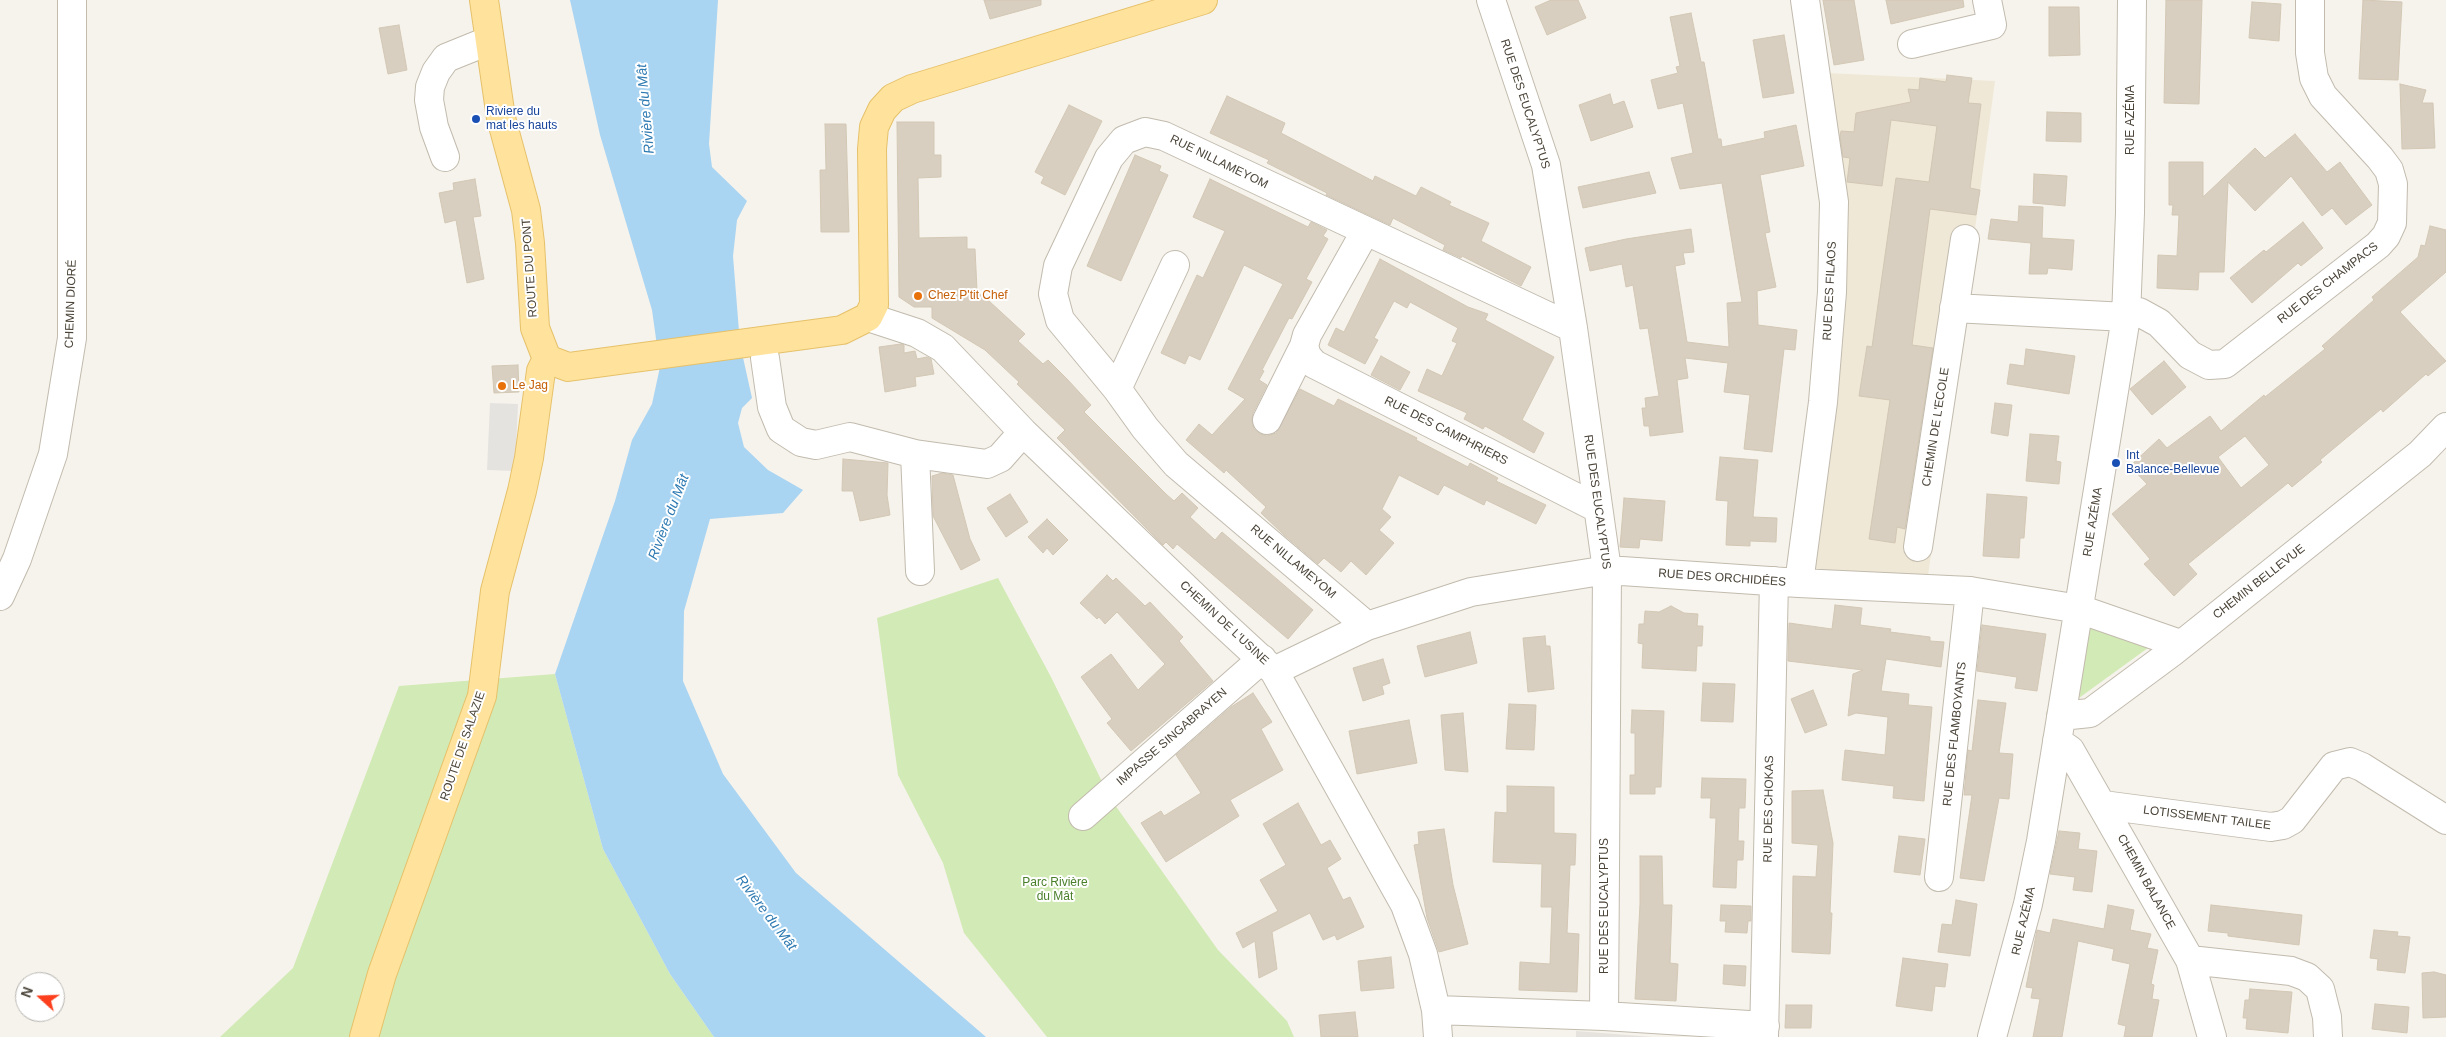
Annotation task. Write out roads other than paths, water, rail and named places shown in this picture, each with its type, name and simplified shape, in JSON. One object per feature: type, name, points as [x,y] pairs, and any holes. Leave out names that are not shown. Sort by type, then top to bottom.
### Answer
[{"type":"main road","name":"ROUTE DU PONT","points":[[484,0],[488,41],[501,118],[526,210],[530,242],[535,328],[558,363]]},
{"type":"main road","points":[[558,363],[817,334],[842,330],[868,317],[874,305],[872,149],[874,126],[882,110],[893,98],[912,89],[1203,0]]},
{"type":"main road","name":"ROUTE DE SALAZIE","points":[[364,1037],[382,974],[482,696],[495,592],[504,550],[522,492],[529,458],[541,372],[558,363]]},
{"type":"street","name":"CHEMIN DIORÉ","points":[[0,596],[17,559],[52,454],[72,338],[72,0]]},
{"type":"street","name":"RUE DES EUCALYPTUS","points":[[1491,0],[1546,165],[1573,328],[1607,570],[1604,1016]]},
{"type":"street","name":"RUE DES FILAOS","points":[[1787,582],[1823,402],[1832,292],[1834,202],[1805,0]]},
{"type":"street","points":[[1912,44],[1992,25],[1987,0]]},
{"type":"street","name":"RUE AZÉMA","points":[[1992,1037],[2028,904],[2079,610],[2126,317],[2130,213],[2132,0]]},
{"type":"street","name":"RUE DES CHAMPACS","points":[[2126,317],[2139,312],[2159,323],[2190,355],[2209,365],[2225,364],[2378,245],[2386,236],[2392,223],[2393,184],[2389,170],[2323,96],[2314,78],[2310,53],[2310,0]]},
{"type":"street","points":[[445,157],[434,127],[429,100],[430,87],[436,72],[446,58],[488,41]]},
{"type":"street","name":"RUE NILLAMEYOM","points":[[1367,626],[1176,464],[1145,428],[1117,389],[1060,320],[1053,294],[1058,266],[1109,158],[1124,140],[1144,132],[1164,136],[1573,328]]},
{"type":"street","points":[[1267,420],[1304,346],[1307,335],[1365,232]]},
{"type":"street","name":"CHEMIN DE L'ECOLE","points":[[1918,547],[1965,239]]},
{"type":"street","points":[[1117,389],[1175,266]]},
{"type":"street","points":[[1954,308],[2126,317]]},
{"type":"street","name":"CHEMIN DE L'USINE","points":[[868,317],[917,333],[943,348],[1023,432],[1268,665],[1405,905],[1423,954],[1436,1010],[1438,1037]]},
{"type":"street","name":"RUE DES CAMPHRIERS","points":[[1304,346],[1307,356],[1314,364],[1597,508]]},
{"type":"street","points":[[765,358],[772,407],[781,429],[801,442],[816,445],[850,437],[915,454],[986,464],[1000,458],[1023,432]]},
{"type":"street","name":"CHEMIN BELLEVUE","points":[[2059,728],[2090,713],[2180,644],[2420,454],[2446,427]]},
{"type":"street","points":[[915,454],[920,571]]},
{"type":"street","name":"RUE DES ORCHIDÉES","points":[[1268,665],[1367,626],[1471,592],[1607,570],[1787,582],[1970,591],[2079,610],[2180,644]]},
{"type":"street","name":"RUE DES CHOKAS","points":[[1764,1031],[1787,582]]},
{"type":"street","name":"RUE DES FLAMBOYANTS","points":[[1939,877],[1970,591]]},
{"type":"street","name":"IMPASSE SINGABRAYEN","points":[[1083,816],[1268,665]]},
{"type":"street","name":"CHEMIN BALANCE","points":[[2059,728],[2190,960],[2212,1037]]},
{"type":"street","name":"LOTISSEMENT TAILEE","points":[[2103,805],[2271,827],[2283,825],[2292,820],[2334,766],[2350,762],[2446,820]]},
{"type":"street","points":[[2190,960],[2291,971],[2307,977],[2320,989],[2327,1017],[2328,1037]]},
{"type":"street","points":[[1436,1010],[1604,1016],[1764,1031]]},
{"type":"water","name":"Rivière du Mât","points":[[570,0],[718,0],[709,144],[712,167],[747,201],[737,220],[733,256],[740,344],[752,398],[742,408],[738,423],[744,447],[768,470],[803,490],[783,513],[710,519],[684,611],[683,681],[723,774],[796,873],[986,1037],[714,1037],[670,974],[603,849],[555,674],[615,501],[632,440],[652,404],[660,367],[652,310],[600,135]]},
{"type":"place","name":"Riviere du mat les hauts","points":[[476,119]]},
{"type":"place","name":"Chez P'tit Chef","points":[[918,296]]},
{"type":"place","name":"Le Jag","points":[[502,386]]},
{"type":"place","name":"Int Balance-Bellevue","points":[[2116,463]]},
{"type":"park label","name":"Parc Rivière du Mât","points":[[1055,890]]}]
